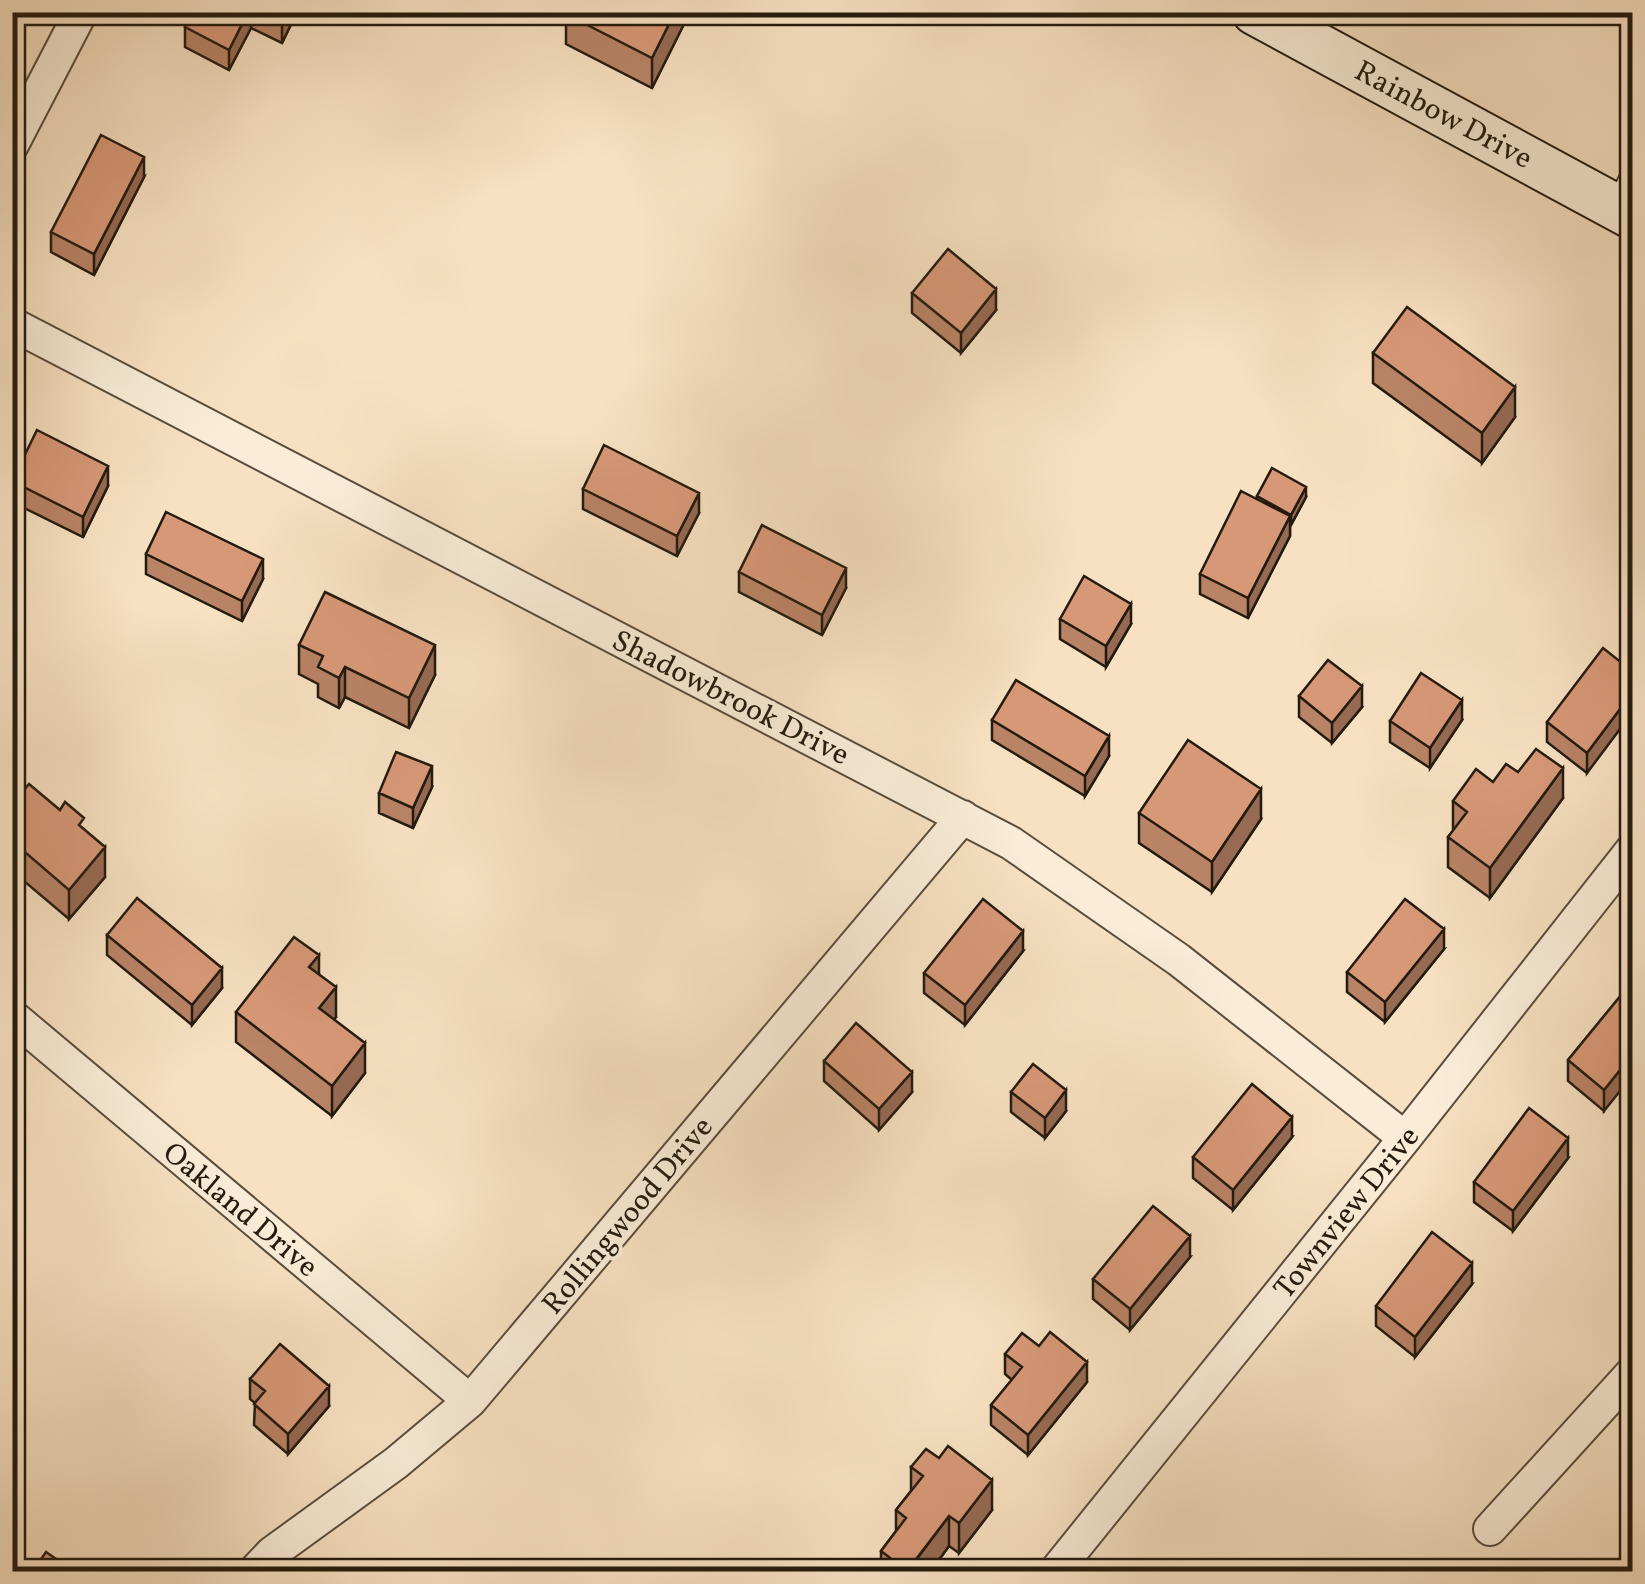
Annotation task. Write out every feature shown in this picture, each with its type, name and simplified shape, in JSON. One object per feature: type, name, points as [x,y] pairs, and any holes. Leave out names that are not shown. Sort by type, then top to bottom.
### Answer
[{"type":"street","points":[[12,145],[81,12]]},
{"type":"street","name":"Rainbow Drive","points":[[1255,12],[1626,197]]},
{"type":"street","name":"Shadowbrook Drive","points":[[12,324],[1011,843],[1179,960],[1405,1138]]},
{"type":"street","name":"Rollingwood Drive","points":[[254,1572],[272,1553],[396,1463],[470,1401],[962,817]]},
{"type":"street","name":"Townview Drive","points":[[1056,1572],[1632,850]]},
{"type":"street","name":"Oakland Drive","points":[[12,1016],[470,1401]]},
{"type":"street","points":[[1490,1529],[1632,1373]]},
{"type":"building","points":[[192,12],[248,12],[229,50],[185,27]]},
{"type":"building","points":[[260,12],[287,12],[282,23]]},
{"type":"building","points":[[566,12],[675,12],[652,58]]},
{"type":"building","points":[[101,135],[144,157],[94,254],[51,232]]},
{"type":"building","points":[[948,249],[996,289],[961,333],[912,293]]},
{"type":"building","points":[[1407,307],[1515,387],[1482,433],[1373,353]]},
{"type":"building","points":[[37,430],[108,466],[83,517],[12,481]]},
{"type":"building","points":[[604,445],[699,493],[677,536],[583,489]]},
{"type":"building","points":[[1272,468],[1306,487],[1291,515],[1257,496]]},
{"type":"building","points":[[1241,491],[1290,516],[1248,598],[1200,574]]},
{"type":"building","points":[[166,512],[263,559],[242,601],[146,554]]},
{"type":"building","points":[[762,525],[846,568],[822,615],[739,572]]},
{"type":"building","points":[[1084,576],[1131,604],[1106,646],[1060,619]]},
{"type":"building","points":[[325,592],[435,645],[409,698],[345,667],[339,678],[318,667],[323,656],[299,645]]},
{"type":"building","points":[[1603,648],[1632,671],[1632,693],[1587,753],[1547,722]]},
{"type":"building","points":[[1328,660],[1362,686],[1332,723],[1299,696]]},
{"type":"building","points":[[1421,673],[1462,700],[1430,748],[1390,721]]},
{"type":"building","points":[[1016,680],[1109,736],[1085,776],[992,720]]},
{"type":"building","points":[[1188,740],[1261,789],[1212,862],[1139,813]]},
{"type":"building","points":[[1536,749],[1563,768],[1490,868],[1448,837],[1467,812],[1453,801],[1476,769],[1493,782],[1506,764],[1518,772]]},
{"type":"building","points":[[396,752],[432,766],[413,808],[379,793]]},
{"type":"building","points":[[29,784],[60,810],[65,802],[84,818],[79,825],[105,847],[69,890],[12,841],[12,804]]},
{"type":"building","points":[[137,898],[222,968],[192,1005],[107,935]]},
{"type":"building","points":[[983,899],[1023,931],[965,1005],[924,973]]},
{"type":"building","points":[[1405,899],[1444,929],[1385,1002],[1347,972]]},
{"type":"building","points":[[294,937],[319,955],[309,967],[336,987],[319,1008],[365,1043],[332,1086],[236,1012]]},
{"type":"building","points":[[1627,988],[1632,993],[1632,1055],[1604,1090],[1568,1060]]},
{"type":"building","points":[[856,1023],[912,1072],[879,1109],[824,1061]]},
{"type":"building","points":[[1033,1064],[1066,1090],[1045,1118],[1011,1092]]},
{"type":"building","points":[[1252,1084],[1292,1117],[1233,1190],[1193,1157]]},
{"type":"building","points":[[1529,1108],[1568,1138],[1513,1211],[1474,1182]]},
{"type":"building","points":[[1153,1206],[1190,1236],[1130,1309],[1093,1279]]},
{"type":"building","points":[[1432,1232],[1472,1263],[1415,1337],[1376,1306]]},
{"type":"building","points":[[1050,1332],[1087,1362],[1028,1435],[991,1405],[1022,1367],[1005,1354],[1022,1333],[1039,1346]]},
{"type":"building","points":[[280,1344],[329,1386],[288,1434],[254,1404],[265,1391],[250,1379]]},
{"type":"building","points":[[948,1446],[992,1480],[959,1523],[949,1516],[907,1571],[881,1551],[906,1518],[896,1510],[923,1476],[911,1467],[926,1449],[939,1458]]},
{"type":"building","points":[[46,1552],[75,1572],[32,1572]]}]
